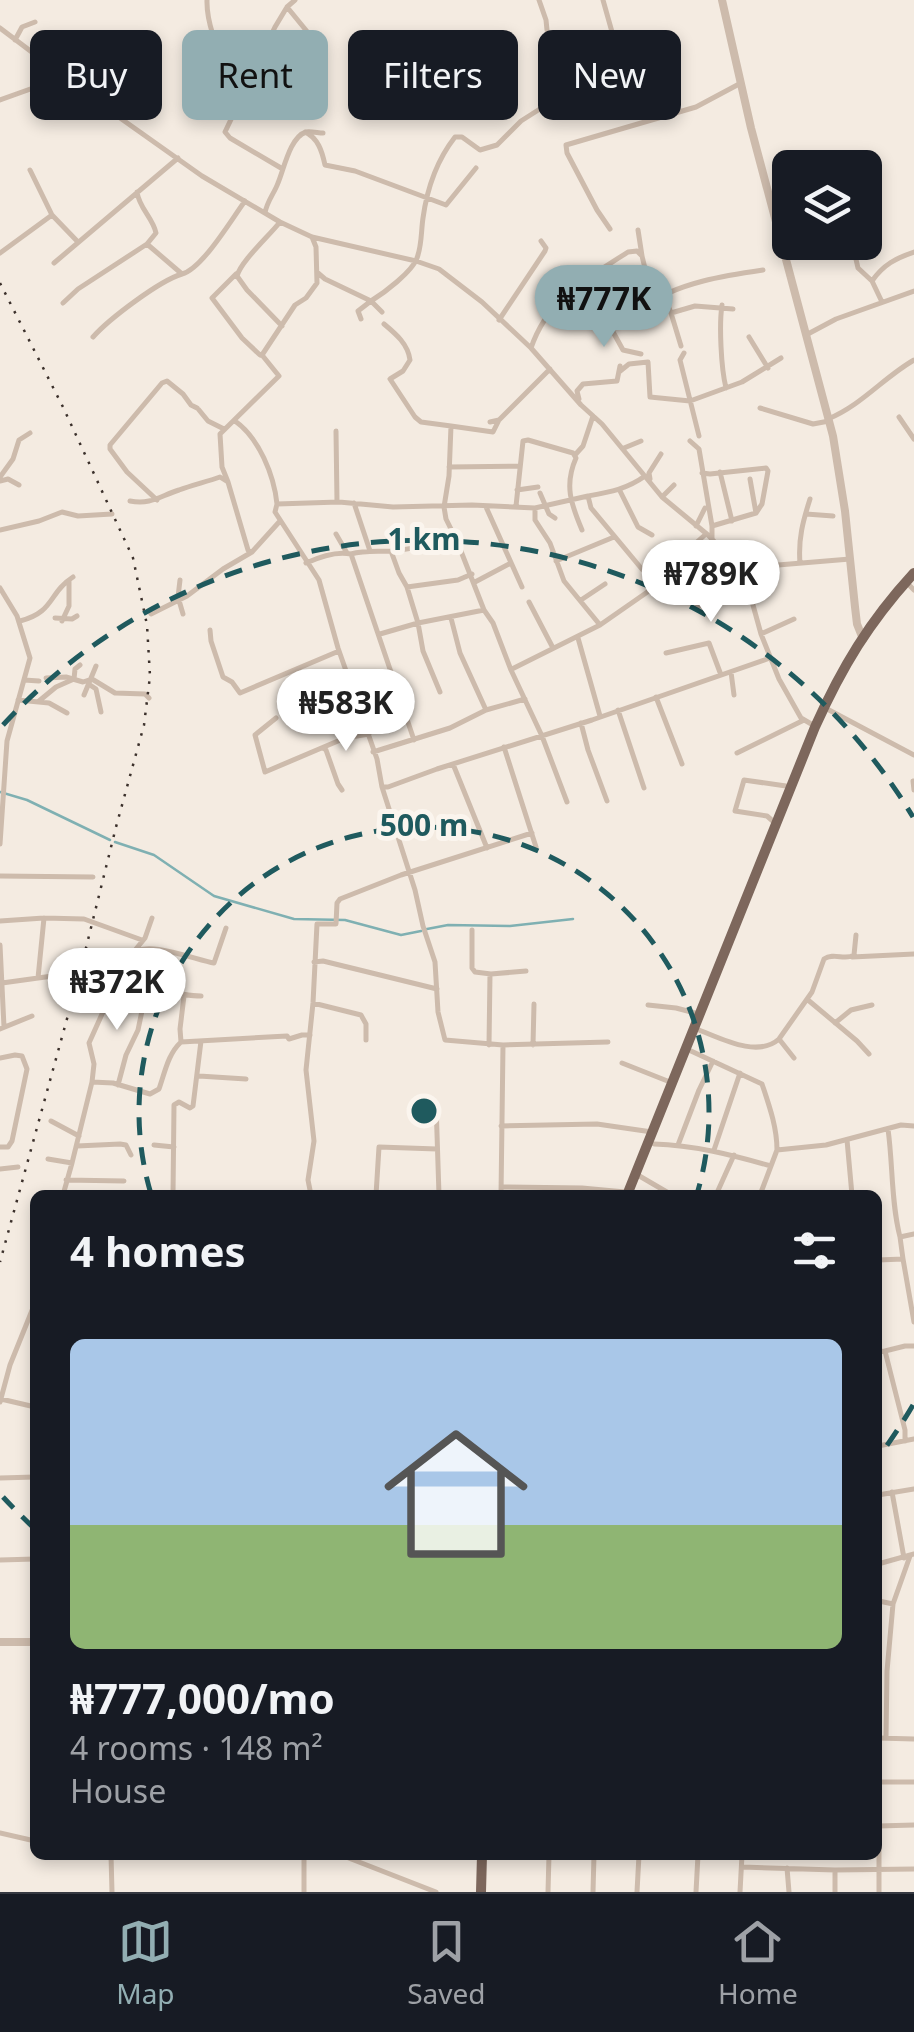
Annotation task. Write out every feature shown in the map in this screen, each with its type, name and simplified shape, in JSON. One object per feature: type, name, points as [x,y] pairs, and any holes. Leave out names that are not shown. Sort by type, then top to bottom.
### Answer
[{"type":"main road","points":[[631,1190],[845,675],[892,597],[914,573]]},
{"type":"main road","points":[[653,1138],[699,1014],[840,672],[897,599],[912,586]]},
{"type":"main road","points":[[478,1892],[479,1860]]},
{"type":"street","points":[[208,0],[213,30]]},
{"type":"street","points":[[539,0],[546,30]]},
{"type":"street","points":[[362,319],[358,311],[384,294],[416,261],[427,199],[441,154],[455,137],[462,137],[480,150],[496,146],[520,121],[612,63],[614,40],[602,0]]},
{"type":"street","points":[[722,0],[829,420],[842,483],[855,607],[864,640]]},
{"type":"street","points":[[273,30],[291,3],[310,30]]},
{"type":"street","points":[[15,40],[22,27],[35,22]]},
{"type":"street","points":[[0,28],[30,51]]},
{"type":"street","points":[[610,229],[566,145],[696,107],[741,82]]},
{"type":"street","points":[[0,100],[30,89]]},
{"type":"street","points":[[125,120],[280,222],[312,236],[416,261],[461,285],[531,348],[624,448],[662,497],[706,534],[741,574],[779,679],[804,720],[815,727]]},
{"type":"street","points":[[232,120],[226,134],[282,168]]},
{"type":"street","points":[[304,132],[322,149],[325,165],[392,183],[448,205],[476,168]]},
{"type":"street","points":[[265,213],[282,168],[304,132]]},
{"type":"street","points":[[304,132],[323,133]]},
{"type":"street","points":[[54,263],[178,158]]},
{"type":"street","points":[[30,170],[52,215],[78,242]]},
{"type":"street","points":[[63,303],[147,244],[156,233],[138,202],[137,192]]},
{"type":"street","points":[[93,337],[112,318],[157,286],[198,265],[245,202]]},
{"type":"street","points":[[0,253],[52,215]]},
{"type":"street","points":[[280,222],[238,272],[246,290],[282,326]]},
{"type":"street","points":[[638,230],[653,300]]},
{"type":"street","points":[[262,356],[295,304],[317,283],[312,236]]},
{"type":"street","points":[[499,320],[545,251],[541,241]]},
{"type":"street","points":[[147,244],[182,274]]},
{"type":"street","points":[[531,348],[545,317],[567,294],[628,252],[637,251],[642,256]]},
{"type":"street","points":[[872,280],[888,264],[914,252]]},
{"type":"street","points":[[856,260],[858,268],[872,280],[882,302]]},
{"type":"street","points":[[577,320],[647,306],[653,300],[714,279],[763,270]]},
{"type":"street","points":[[238,272],[212,298],[278,376],[220,434],[224,476],[248,550],[252,552]]},
{"type":"street","points":[[318,274],[371,301],[382,312]]},
{"type":"street","points":[[806,336],[836,318],[914,291]]},
{"type":"street","points":[[567,294],[585,307]]},
{"type":"street","points":[[664,296],[681,346]]},
{"type":"street","points":[[671,313],[695,306],[733,309]]},
{"type":"street","points":[[722,307],[726,388]]},
{"type":"street","points":[[634,309],[646,325]]},
{"type":"street","points":[[612,312],[612,330],[623,350],[641,354]]},
{"type":"street","points":[[384,324],[404,343],[410,360],[390,379],[421,422],[492,432],[499,420],[550,370]]},
{"type":"street","points":[[749,337],[768,368]]},
{"type":"street","points":[[684,354],[680,360],[699,436]]},
{"type":"street","points":[[579,402],[582,384],[616,381],[619,369],[629,364],[648,362],[650,397],[690,401],[742,382],[781,358]]},
{"type":"street","points":[[760,408],[813,424],[829,420],[857,404],[914,360]]},
{"type":"street","points":[[157,500],[126,472],[110,444],[162,383],[172,384],[208,420],[224,429]]},
{"type":"street","points":[[582,530],[570,501],[571,471],[593,416]]},
{"type":"street","points":[[899,417],[914,440]]},
{"type":"street","points":[[235,420],[253,438],[270,472],[278,504],[274,512],[319,580],[378,760],[382,787],[435,962],[445,1040],[503,1046],[608,1042]]},
{"type":"street","points":[[490,422],[499,420]]},
{"type":"street","points":[[452,426],[446,519],[542,736],[566,802]]},
{"type":"street","points":[[336,431],[338,502]]},
{"type":"street","points":[[0,479],[14,459],[17,444],[30,433]]},
{"type":"street","points":[[516,506],[523,441],[575,455]]},
{"type":"street","points":[[624,448],[642,441]]},
{"type":"street","points":[[690,441],[699,449],[712,541]]},
{"type":"street","points":[[650,482],[649,473],[660,454]]},
{"type":"street","points":[[450,467],[520,466]]},
{"type":"street","points":[[702,472],[767,469],[762,504],[756,514],[712,526]]},
{"type":"street","points":[[720,472],[732,521]]},
{"type":"street","points":[[130,501],[151,503],[220,476],[228,482]]},
{"type":"street","points":[[278,504],[535,508],[619,490],[644,476]]},
{"type":"street","points":[[0,479],[20,485]]},
{"type":"street","points":[[750,479],[756,514]]},
{"type":"street","points":[[662,497],[674,485]]},
{"type":"street","points":[[517,490],[539,490],[549,514],[555,518]]},
{"type":"street","points":[[619,490],[638,527],[652,535]]},
{"type":"street","points":[[588,496],[591,508],[656,586]]},
{"type":"street","points":[[800,562],[798,545],[810,499]]},
{"type":"street","points":[[354,503],[370,550]]},
{"type":"street","points":[[486,507],[522,587]]},
{"type":"street","points":[[535,508],[536,520],[550,542],[564,581],[600,625]]},
{"type":"street","points":[[696,526],[705,508]]},
{"type":"street","points":[[0,530],[62,512],[78,516],[112,514]]},
{"type":"street","points":[[804,515],[833,516]]},
{"type":"street","points":[[152,614],[252,552],[280,521]]},
{"type":"street","points":[[336,534],[348,554],[379,634],[414,740]]},
{"type":"street","points":[[511,670],[600,625],[656,586],[706,534]]},
{"type":"street","points":[[556,561],[614,537]]},
{"type":"street","points":[[306,563],[322,556],[423,548],[457,541]]},
{"type":"street","points":[[391,551],[407,587],[422,650],[440,692]]},
{"type":"street","points":[[696,608],[741,574],[778,565],[850,559]]},
{"type":"street","points":[[475,582],[511,563]]},
{"type":"street","points":[[407,587],[458,580],[472,574]]},
{"type":"street","points":[[19,621],[40,614],[60,586],[71,579],[69,606],[60,619],[77,616]]},
{"type":"street","points":[[180,580],[179,599],[184,614]]},
{"type":"street","points":[[581,600],[605,584]]},
{"type":"street","points":[[0,588],[19,621],[30,658],[6,740],[0,844]]},
{"type":"street","points":[[529,602],[554,648]]},
{"type":"street","points":[[379,634],[484,610]]},
{"type":"street","points":[[451,618],[460,653],[486,710]]},
{"type":"street","points":[[761,634],[794,619]]},
{"type":"street","points":[[210,630],[210,642],[223,677],[240,692],[340,651]]},
{"type":"street","points":[[578,637],[600,716]]},
{"type":"street","points":[[666,653],[709,643],[721,675]]},
{"type":"street","points":[[382,787],[770,658]]},
{"type":"street","points":[[74,679],[80,665]]},
{"type":"street","points":[[84,695],[96,666]]},
{"type":"street","points":[[731,672],[734,695]]},
{"type":"street","points":[[24,680],[74,679],[114,692],[145,694],[148,698]]},
{"type":"street","points":[[38,701],[74,679]]},
{"type":"street","points":[[91,682],[101,712]]},
{"type":"street","points":[[656,696],[682,764]]},
{"type":"street","points":[[373,752],[525,699]]},
{"type":"street","points":[[18,700],[56,706],[67,714]]},
{"type":"street","points":[[618,710],[644,788]]},
{"type":"street","points":[[829,710],[914,756]]},
{"type":"street","points":[[276,718],[255,735],[265,772],[353,736],[369,734]]},
{"type":"street","points":[[737,753],[804,720]]},
{"type":"street","points":[[581,722],[606,801]]},
{"type":"street","points":[[504,747],[536,847]]},
{"type":"street","points":[[322,748],[342,790]]},
{"type":"street","points":[[453,764],[488,848]]},
{"type":"street","points":[[776,824],[767,816],[736,811],[744,780],[786,786]]},
{"type":"street","points":[[913,781],[914,790]]},
{"type":"street","points":[[310,1190],[314,1141],[306,1070],[317,924],[336,924],[338,900],[532,833]]},
{"type":"street","points":[[0,876],[93,877]]},
{"type":"street","points":[[38,978],[44,918]]},
{"type":"street","points":[[0,921],[84,918],[142,940]]},
{"type":"street","points":[[63,1190],[92,1082],[94,1064],[89,1043],[152,918]]},
{"type":"street","points":[[134,952],[147,948],[214,963],[226,928]]},
{"type":"street","points":[[472,930],[475,972],[526,970]]},
{"type":"street","points":[[852,957],[856,935]]},
{"type":"street","points":[[174,953],[182,942]]},
{"type":"street","points":[[0,945],[2,1028],[32,1016]]},
{"type":"street","points":[[700,1030],[736,1043],[760,1048],[772,1045],[816,984],[824,959],[914,954]]},
{"type":"street","points":[[314,962],[436,989]]},
{"type":"street","points":[[2,982],[67,974]]},
{"type":"street","points":[[489,1045],[491,974]]},
{"type":"street","points":[[116,983],[201,996]]},
{"type":"street","points":[[118,1085],[138,1030],[147,987]]},
{"type":"street","points":[[181,1042],[184,996]]},
{"type":"street","points":[[806,999],[869,1054]]},
{"type":"street","points":[[313,1003],[361,1016],[366,1040]]},
{"type":"street","points":[[533,1045],[534,1004]]},
{"type":"street","points":[[648,1005],[699,1014]]},
{"type":"street","points":[[835,1022],[851,1010],[872,1005]]},
{"type":"street","points":[[92,1082],[118,1085],[142,1094],[155,1092],[181,1042],[310,1035]]},
{"type":"street","points":[[779,1039],[794,1058]]},
{"type":"street","points":[[173,1190],[174,1104],[194,1106],[202,1041]]},
{"type":"street","points":[[500,1190],[503,1046]]},
{"type":"street","points":[[691,1051],[762,1084],[777,1134],[777,1150],[762,1190]]},
{"type":"street","points":[[0,1058],[19,1055],[28,1068],[12,1141],[0,1147]]},
{"type":"street","points":[[678,1145],[714,1061]]},
{"type":"street","points":[[622,1063],[672,1083]]},
{"type":"street","points":[[714,1151],[740,1072]]},
{"type":"street","points":[[198,1076],[246,1079]]},
{"type":"street","points":[[436,1103],[439,1190]]},
{"type":"street","points":[[51,1121],[79,1136]]},
{"type":"street","points":[[501,1126],[598,1124],[771,1166]]},
{"type":"street","points":[[777,1150],[847,1140],[900,1125],[914,1126]]},
{"type":"street","points":[[888,1129],[895,1217],[914,1322]]},
{"type":"street","points":[[847,1140],[852,1190]]},
{"type":"street","points":[[77,1146],[120,1144],[126,1145],[131,1155]]},
{"type":"street","points":[[154,1145],[174,1147]]},
{"type":"street","points":[[376,1190],[379,1147],[437,1148]]},
{"type":"street","points":[[718,1190],[734,1155]]},
{"type":"street","points":[[48,1158],[72,1162]]},
{"type":"street","points":[[0,1169],[18,1167]]},
{"type":"street","points":[[638,1175],[664,1190]]},
{"type":"street","points":[[66,1180],[124,1181]]},
{"type":"street","points":[[527,1190],[598,1190]]},
{"type":"street","points":[[900,1237],[914,1234]]},
{"type":"street","points":[[882,1260],[904,1259]]},
{"type":"street","points":[[906,1275],[914,1274]]},
{"type":"street","points":[[908,1289],[914,1296]]},
{"type":"street","points":[[30,1316],[0,1400],[30,1406]]},
{"type":"street","points":[[23,1334],[30,1336]]},
{"type":"street","points":[[882,1352],[914,1346]]},
{"type":"street","points":[[882,1355],[905,1440]]},
{"type":"street","points":[[882,1445],[914,1439]]},
{"type":"street","points":[[0,1478],[30,1477]]},
{"type":"street","points":[[882,1493],[914,1489]]},
{"type":"street","points":[[886,1738],[893,1604],[909,1556],[892,1492]]},
{"type":"street","points":[[882,1563],[909,1556]]},
{"type":"street","points":[[0,1560],[30,1559]]},
{"type":"street","points":[[882,1602],[893,1604]]},
{"type":"street","points":[[0,1642],[30,1642]]},
{"type":"street","points":[[882,1738],[914,1739]]},
{"type":"street","points":[[882,1782],[914,1782]]},
{"type":"street","points":[[882,1826],[914,1825]]},
{"type":"street","points":[[0,1833],[30,1840]]},
{"type":"street","points":[[111,1860],[112,1892]]},
{"type":"street","points":[[304,1860],[304,1892]]},
{"type":"street","points":[[354,1860],[436,1892]]},
{"type":"street","points":[[548,1892],[549,1860]]},
{"type":"street","points":[[593,1892],[594,1860]]},
{"type":"street","points":[[638,1892],[639,1860]]},
{"type":"street","points":[[696,1892],[698,1860]]},
{"type":"street","points":[[740,1892],[742,1860]]},
{"type":"street","points":[[879,1860],[879,1892]]},
{"type":"street","points":[[742,1867],[914,1869]]},
{"type":"street","points":[[787,1868],[789,1892]]},
{"type":"street","points":[[835,1870],[835,1892]]},
{"type":"waterway","points":[[0,792],[27,800],[110,840]]},
{"type":"waterway","points":[[115,842],[154,855],[214,896],[294,919],[345,920],[401,935],[421,931]]},
{"type":"waterway","points":[[427,929],[573,919]]},
{"type":"railway","points":[[0,283],[133,558],[147,625],[150,676],[144,725],[0,1262]]}]
